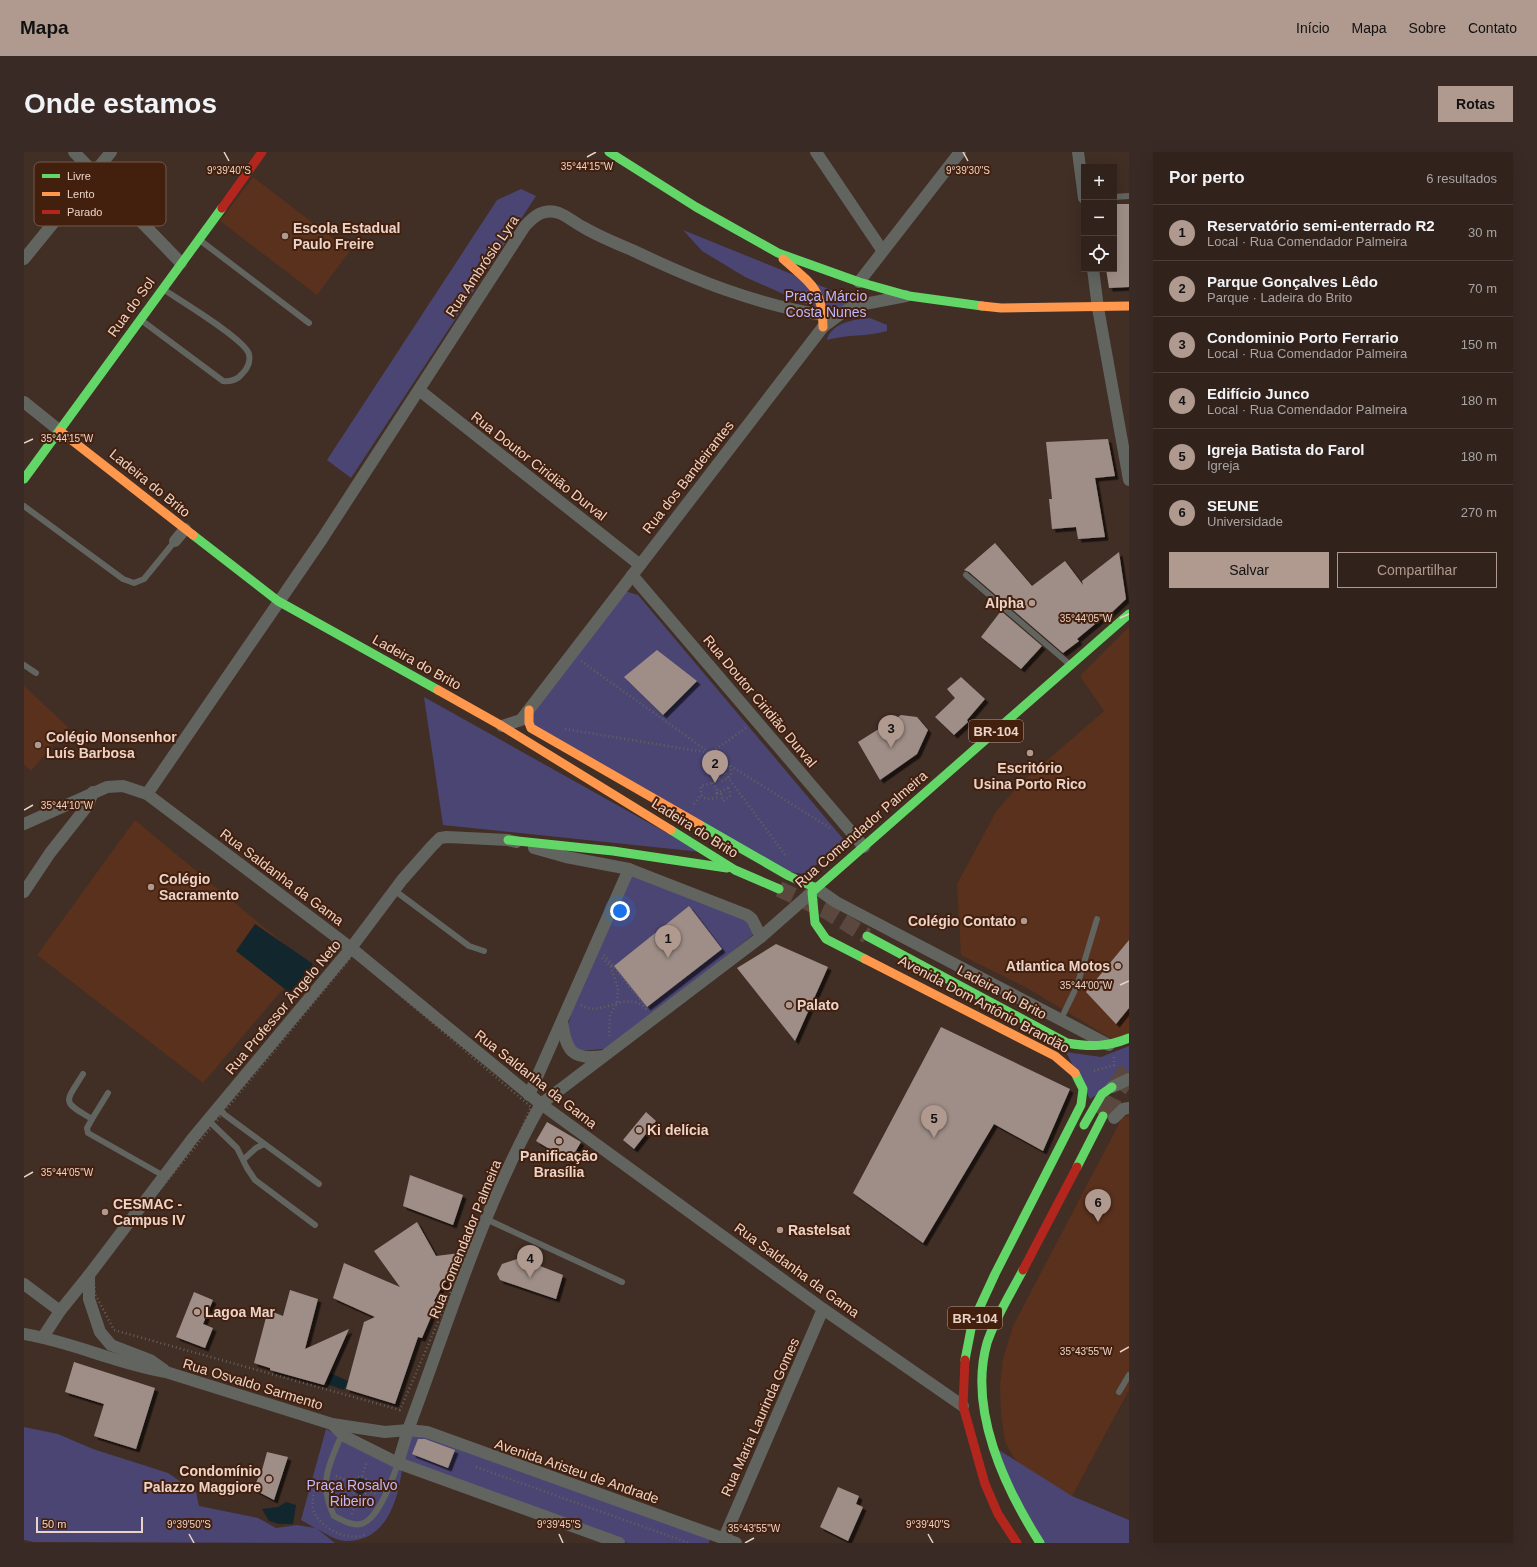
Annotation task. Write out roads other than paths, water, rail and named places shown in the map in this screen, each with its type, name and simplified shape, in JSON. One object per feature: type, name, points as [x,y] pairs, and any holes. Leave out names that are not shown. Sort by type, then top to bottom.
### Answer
[{"type":"main road","name":"Rua do Sol","points":[[24,479],[162,288],[200,240],[262,152]]},
{"type":"main road","points":[[609,152],[696,207],[778,254],[859,282],[909,296],[951,303],[1001,308],[1098,308],[1129,306]]},
{"type":"main road","points":[[778,254],[815,288],[821,299],[823,321]]},
{"type":"main road","name":"Ladeira do Brito","points":[[60,431],[185,529],[281,597],[522,738],[735,870],[779,889]]},
{"type":"main road","name":"Rua Comendador Palmeira","points":[[814,890],[1129,614]]},
{"type":"main road","name":"Ladeira do Brito","points":[[529,710],[529,724],[531,728],[814,890]]},
{"type":"main road","points":[[508,840],[613,851],[735,870]]},
{"type":"main road","name":"Avenida Dom Antônio Brandão","points":[[814,890],[815,923],[826,939],[1055,1056],[1078,1076],[1083,1087],[1084,1097],[1081,1105],[1029,1205]]},
{"type":"main road","name":"Ladeira do Brito","points":[[867,936],[1067,1043],[1114,1049],[1129,1038]]},
{"type":"main road","points":[[1081,1130],[1102,1094],[1112,1087]]},
{"type":"main road","points":[[1076,1190],[1108,1122]]},
{"type":"main road","name":"BR-104","points":[[1040,1543],[1027,1525],[1010,1491],[994,1448],[984,1407],[983,1374],[987,1345],[996,1323],[1108,1122]]},
{"type":"main road","points":[[1029,1205],[1051,1186]]},
{"type":"main road","name":"BR-104","points":[[1017,1543],[998,1514],[985,1484],[963,1406],[964,1365],[972,1324],[1029,1205]]},
{"type":"main road","points":[[993,1402],[997,1439],[1010,1491]]},
{"type":"street","points":[[74,152],[84,162]]},
{"type":"street","points":[[103,162],[111,152]]},
{"type":"street","points":[[623,152],[635,168]]},
{"type":"street","points":[[816,152],[882,250]]},
{"type":"street","points":[[859,282],[882,250],[960,152]]},
{"type":"street","points":[[1078,152],[1081,175]]},
{"type":"street","name":"Rua Ambrósio Lyra","points":[[147,794],[322,539],[526,226],[540,213],[548,211],[560,213],[584,228],[672,269],[743,297],[790,309],[823,321]]},
{"type":"street","points":[[24,258],[50,226]]},
{"type":"street","points":[[145,226],[181,263]]},
{"type":"street","points":[[1093,272],[1098,308],[1129,480]]},
{"type":"street","name":"Rua dos Bandeirantes","points":[[521,720],[576,657],[640,564],[823,321],[854,306],[909,296]]},
{"type":"street","name":"Rua Doutor Ciridião Durval","points":[[419,390],[640,564]]},
{"type":"street","points":[[24,402],[60,431]]},
{"type":"street","points":[[175,541],[185,529]]},
{"type":"street","name":"Rua Doutor Ciridião Durval","points":[[632,575],[864,847]]},
{"type":"street","points":[[502,726],[521,720],[522,738]]},
{"type":"street","name":"Rua Saldanha da Gama","points":[[24,824],[107,787],[123,786],[147,794],[351,948],[528,1095],[823,1309],[963,1406]]},
{"type":"street","points":[[24,892],[50,853],[88,805],[93,792]]},
{"type":"street","name":"Rua Professor Ângelo Neto","points":[[43,1337],[60,1311],[164,1176],[220,1111],[351,948],[394,890],[440,838],[447,837],[508,840],[566,857],[629,869],[747,915],[752,919],[761,937]]},
{"type":"street","points":[[528,1095],[629,869]]},
{"type":"street","name":"Rua Comendador Palmeira","points":[[398,1463],[408,1430],[486,1219],[524,1135],[541,1104],[604,1056],[652,1016],[761,937],[814,890]]},
{"type":"street","name":"Avenida Dom Antônio Brandão","points":[[814,890],[1114,1049]]},
{"type":"street","points":[[562,1021],[565,1042],[568,1049],[582,1056],[592,1058],[604,1056]]},
{"type":"street","points":[[1112,1087],[1129,1079]]},
{"type":"street","points":[[1108,1122],[1124,1109],[1129,1108]]},
{"type":"street","name":"Rua Osvaldo Sarmento","points":[[89,1275],[90,1298],[100,1332],[111,1345],[150,1360],[166,1372]]},
{"type":"street","points":[[24,1284],[60,1311]]},
{"type":"street","name":"Rua Maria Laurinda Gomes","points":[[724,1538],[823,1309]]},
{"type":"street","points":[[88,1351],[100,1332]]},
{"type":"street","name":"Rua Osvaldo Sarmento","points":[[24,1334],[43,1337],[141,1368],[166,1372],[332,1424],[385,1432],[408,1430]]},
{"type":"street","name":"Rua Osvaldo Sarmento","points":[[332,1424],[342,1434],[398,1463]]},
{"type":"street","name":"Avenida Aristeu de Andrade","points":[[408,1430],[427,1432],[480,1453],[736,1543]]},
{"type":"street","points":[[398,1463],[619,1543]]},
{"type":"lane","points":[[1117,197],[1129,196]]},
{"type":"lane","points":[[200,240],[309,323]]},
{"type":"lane","points":[[140,319],[223,381],[229,382],[235,380],[246,370],[249,362],[249,354],[239,341],[162,288]]},
{"type":"lane","points":[[24,506],[123,579],[134,583],[144,579],[175,541]]},
{"type":"lane","points":[[966,575],[1071,665]]},
{"type":"lane","points":[[24,665],[36,673]]},
{"type":"lane","points":[[394,890],[469,946],[484,951]]},
{"type":"lane","points":[[1061,1020],[1076,986],[1097,919]]},
{"type":"lane","points":[[84,1074],[68,1097],[68,1102],[71,1107],[92,1119]]},
{"type":"lane","points":[[108,1093],[87,1128],[88,1133],[164,1176]]},
{"type":"lane","points":[[220,1111],[319,1184]]},
{"type":"lane","points":[[210,1122],[238,1148],[244,1159],[246,1168],[255,1180],[315,1224]]},
{"type":"lane","points":[[244,1159],[256,1148],[264,1144]]},
{"type":"lane","points":[[486,1219],[622,1282]]},
{"type":"lane","points":[[1119,1392],[1129,1375]]},
{"type":"lane","points":[[342,1434],[326,1472],[326,1495],[334,1516],[348,1523],[365,1523],[376,1512],[398,1463]]},
{"type":"water","points":[[255,924],[313,964],[290,993],[236,951]]},
{"type":"water","points":[[330,1373],[348,1381],[344,1390],[327,1384]]},
{"type":"water","points":[[357,1478],[363,1478],[368,1483],[366,1492],[363,1494],[357,1494],[352,1489],[352,1483]]},
{"type":"water","points":[[286,1502],[296,1505],[293,1524],[279,1524],[269,1521],[262,1509],[278,1507]]},
{"type":"tunnel","points":[[779,889],[826,911],[867,936]]},
{"type":"tunnel","points":[[1103,1116],[1115,1091],[1129,1071]]},
{"type":"place","name":"Escola Estadual Paulo Freire","points":[[285,236]]},
{"type":"place","name":"Alpha","points":[[1032,603]]},
{"type":"place","name":"Colégio Monsenhor Luís Barbosa","points":[[38,745]]},
{"type":"place","name":"Condominio Porto Ferrario","points":[[891,748]]},
{"type":"place","name":"Escritório Usina Porto Rico","points":[[1030,753]]},
{"type":"place","name":"Parque Gonçalves Lêdo","points":[[715,783]]},
{"type":"place","name":"Colégio Sacramento","points":[[151,887]]},
{"type":"place","name":"Colégio Contato","points":[[1024,921]]},
{"type":"place","name":"Reservatório semi-enterrado R2","points":[[668,958]]},
{"type":"place","name":"Atlantica Motos","points":[[1118,966]]},
{"type":"place","name":"Palato","points":[[789,1005]]},
{"type":"place","name":"Ki delícia","points":[[639,1130]]},
{"type":"place","name":"Igreja Batista do Farol","points":[[934,1138]]},
{"type":"place","name":"Panificação Brasília","points":[[559,1141]]},
{"type":"place","name":"CESMAC - Campus IV","points":[[105,1212]]},
{"type":"place","name":"SEUNE","points":[[1098,1222]]},
{"type":"place","name":"Rastelsat","points":[[780,1230]]},
{"type":"place","name":"Edifício Junco","points":[[530,1278]]},
{"type":"place","name":"Lagoa Mar","points":[[197,1312]]},
{"type":"place","name":"Condomínio Palazzo Maggiore","points":[[269,1479]]},
{"type":"park label","name":"Praça Márcio Costa Nunes","points":[[826,304]]},
{"type":"park label","name":"Praça Rosalvo Ribeiro","points":[[352,1494]]}]
